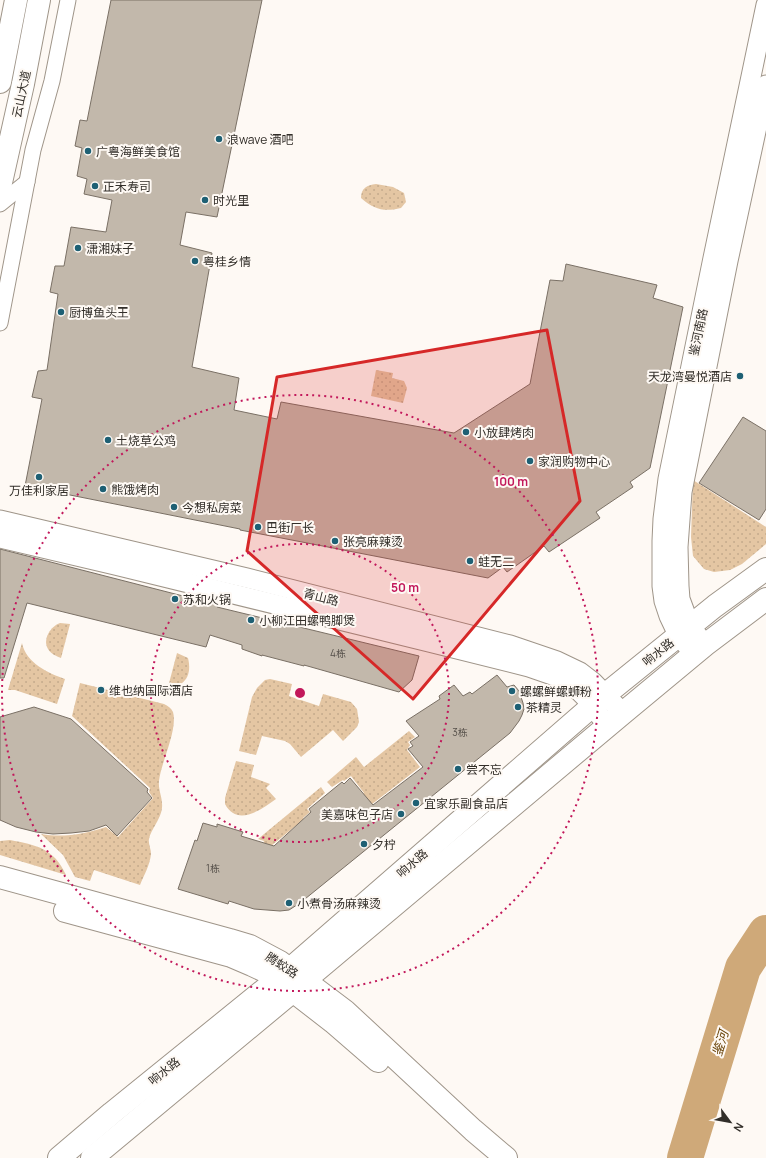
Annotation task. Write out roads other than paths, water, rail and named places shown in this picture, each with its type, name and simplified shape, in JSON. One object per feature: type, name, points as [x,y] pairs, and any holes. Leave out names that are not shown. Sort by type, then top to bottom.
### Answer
[{"type":"main road","name":"云山大道","points":[[0,82],[16,0]]},
{"type":"main road","name":"云山大道","points":[[0,187],[23,84],[39,0]]},
{"type":"main road","name":"响水路","points":[[92,1158],[291,980],[599,700],[715,606],[766,569]]},
{"type":"main road","name":"响水路","points":[[59,1158],[112,1113],[291,980],[700,650],[766,599]]},
{"type":"main road","name":"腾蛟路","points":[[0,877],[250,946],[266,954],[333,1022],[488,1158]]},
{"type":"main road","name":"腾蛟路","points":[[0,893],[231,956],[262,970],[291,980],[346,1011],[473,1130],[506,1158]]},
{"type":"street","points":[[0,323],[33,150],[52,81],[68,0]]},
{"type":"street","name":"鉴河南路","points":[[700,650],[669,616],[664,601],[662,586],[662,541],[666,495],[713,258],[766,5]]},
{"type":"street","name":"鉴河南路","points":[[684,631],[679,586],[678,547],[682,492],[728,260],[766,85]]},
{"type":"street","points":[[0,204],[27,182]]},
{"type":"street","name":"青山路","points":[[0,520],[255,580],[510,645],[557,661],[580,672],[593,682],[599,700],[616,719]]},
{"type":"street","name":"青山路","points":[[0,538],[129,568],[529,667],[558,677],[575,688],[585,697],[599,700]]},
{"type":"waterway","name":"鉴河","points":[[685,1158],[743,968],[766,933]]},
{"type":"place","name":"浪wave 酒吧","points":[[219,139]]},
{"type":"place","name":"广粤海鲜美食馆","points":[[88,151]]},
{"type":"place","name":"正禾寿司","points":[[95,186]]},
{"type":"place","name":"时光里","points":[[205,200]]},
{"type":"place","name":"潇湘妹子","points":[[78,248]]},
{"type":"place","name":"粤桂乡情","points":[[195,261]]},
{"type":"place","name":"厨博鱼头王","points":[[61,312]]},
{"type":"place","name":"天龙湾曼悦酒店","points":[[740,376]]},
{"type":"place","name":"小放肆烤肉","points":[[466,432]]},
{"type":"place","name":"土烧草公鸡","points":[[108,440]]},
{"type":"place","name":"家润购物中心","points":[[530,461]]},
{"type":"place","name":"万佳利家居","points":[[39,477]]},
{"type":"place","name":"熊饿烤肉","points":[[103,489]]},
{"type":"place","name":"今想私房菜","points":[[174,507]]},
{"type":"place","name":"巴街厂长","points":[[258,527]]},
{"type":"place","name":"张亮麻辣烫","points":[[335,541]]},
{"type":"place","name":"蛙无二","points":[[470,561]]},
{"type":"place","name":"苏和火锅","points":[[175,599]]},
{"type":"place","name":"小柳江田螺鸭脚煲","points":[[251,620]]},
{"type":"place","name":"维也纳国际酒店","points":[[101,690]]},
{"type":"place","name":"螺螺鲜螺蛳粉","points":[[512,691]]},
{"type":"place","name":"茶精灵","points":[[518,707]]},
{"type":"place","name":"尝不忘","points":[[458,769]]},
{"type":"place","name":"宜家乐副食品店","points":[[416,803]]},
{"type":"place","name":"美嘉味包子店","points":[[401,814]]},
{"type":"place","name":"夕柠","points":[[364,844]]},
{"type":"place","name":"小煮骨汤麻辣烫","points":[[289,903]]}]
